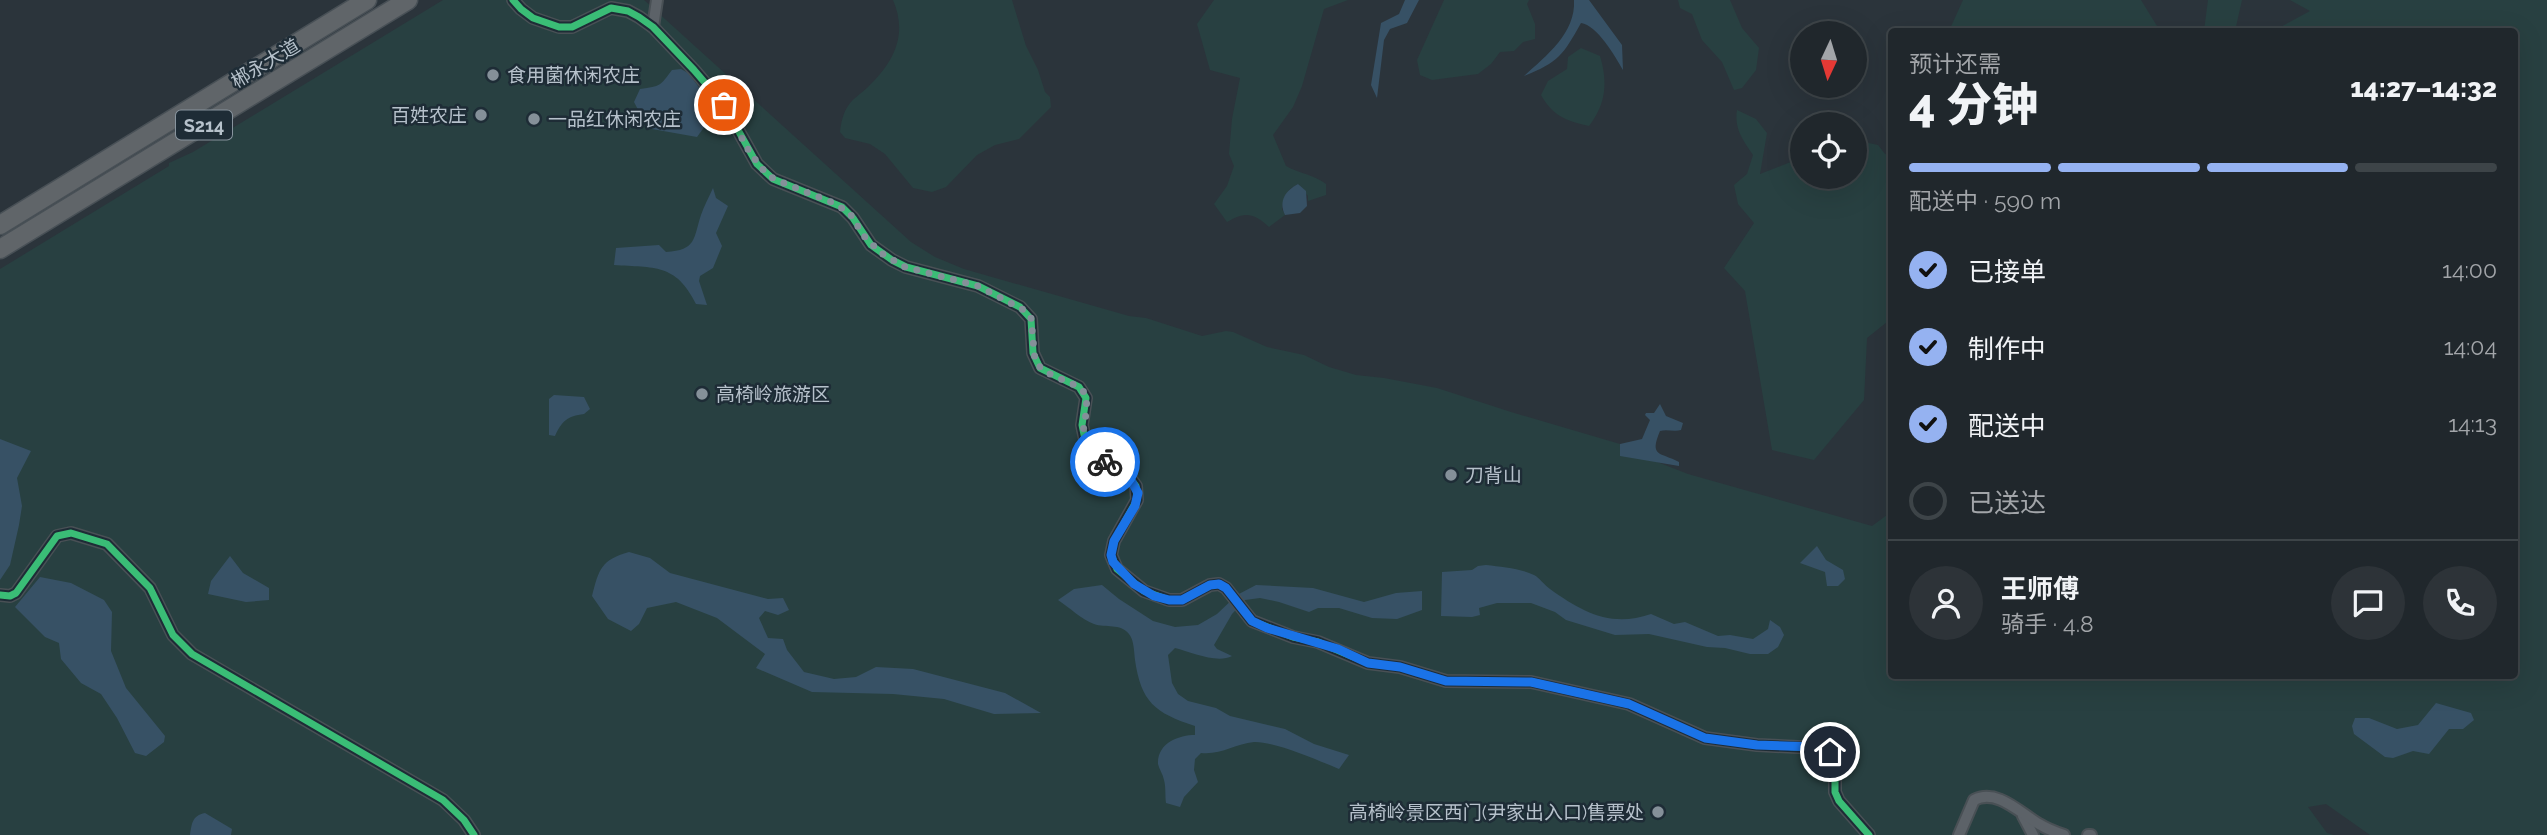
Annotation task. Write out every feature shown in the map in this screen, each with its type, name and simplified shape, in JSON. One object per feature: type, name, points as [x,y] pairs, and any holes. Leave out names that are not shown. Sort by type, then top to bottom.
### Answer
[{"type":"highway","name":"郴永大道","points":[[0,225],[367,0]]},
{"type":"highway","name":"郴永大道","points":[[0,249],[408,0]]},
{"type":"street","points":[[513,0],[533,18],[559,27],[572,27],[604,11],[619,8],[639,17],[653,27],[724,105],[757,164],[774,179],[842,207],[849,212],[871,245],[905,267],[978,286],[1020,307],[1028,314],[1032,326],[1033,353],[1040,368],[1084,392],[1086,405],[1083,434],[1086,444],[1095,456],[1128,475],[1136,486],[1137,500],[1114,541],[1111,555],[1117,569],[1134,584],[1154,596],[1169,600],[1182,600],[1210,585],[1219,584],[1226,588],[1252,621],[1338,649],[1368,663],[1400,667],[1446,681],[1531,682],[1629,704],[1705,738],[1757,745],[1825,749],[1835,758],[1835,792],[1839,801],[1869,835]]},
{"type":"street","points":[[653,27],[657,0]]},
{"type":"street","points":[[0,595],[10,596],[16,593],[57,536],[71,533],[107,544],[150,588],[173,635],[192,654],[443,800],[464,820],[474,835]]},
{"type":"street","points":[[1959,835],[1974,800],[1989,796],[2019,810],[2049,830],[2064,835]]},
{"type":"street","points":[[2019,810],[2033,835]]},
{"type":"green space","name":"高椅岭旅游区","points":[[443,0],[644,0],[911,242],[935,257],[964,269],[1129,316],[1146,318],[1202,336],[1233,332],[1267,347],[1304,355],[1329,367],[1356,375],[1437,388],[1620,444],[1621,455],[1652,460],[1688,474],[1872,526],[1887,515],[1888,492],[1888,679],[2518,679],[2518,28],[2279,28],[2310,11],[2290,0],[2547,0],[2547,835],[2370,835],[2326,804],[2308,807],[2327,833],[2334,835],[0,835],[0,269],[169,166],[169,163],[193,152]]},
{"type":"green space","points":[[893,0],[1012,0],[1026,46],[1045,92],[1050,97],[1051,107],[1019,139],[995,145],[977,155],[946,187],[932,192],[913,188],[885,154],[870,144],[845,138],[840,132],[842,118],[848,106],[877,78],[896,47],[899,25]]},
{"type":"green space","points":[[1214,0],[1348,0],[1324,9],[1302,86],[1293,107],[1273,135],[1286,166],[1326,184],[1326,195],[1308,201],[1308,196],[1298,184],[1294,186],[1284,200],[1282,209],[1285,215],[1269,227],[1249,215],[1227,222],[1214,204],[1227,186],[1234,166],[1229,154],[1240,78],[1210,70],[1197,24]]},
{"type":"green space","points":[[1444,0],[1529,0],[1527,4],[1535,24],[1535,39],[1523,42],[1514,51],[1500,52],[1491,64],[1478,74],[1432,80],[1420,75],[1417,60]]},
{"type":"green space","points":[[1678,0],[1730,0],[1742,28],[1759,48],[1756,70],[1742,88],[1734,90],[1722,62],[1702,40],[1692,14],[1680,8]]},
{"type":"green space","points":[[1963,0],[2141,0],[2157,26],[2156,28],[1950,28]]},
{"type":"green space","points":[[2208,0],[2242,0],[2236,28],[2204,28]]},
{"type":"green space","points":[[1581,48],[1600,56],[1605,84],[1599,110],[1589,126],[1561,117],[1541,95],[1548,81],[1567,69],[1568,57]]},
{"type":"green space","points":[[1737,110],[1756,119],[1767,133],[1760,174],[1790,162],[1790,189],[1867,189],[1867,143],[1878,145],[1888,154],[1888,321],[1867,338],[1864,400],[1814,460],[1772,450],[1745,291],[1724,268],[1754,223],[1738,204],[1734,185],[1747,174],[1753,155],[1738,129]]},
{"type":"water","points":[[1405,0],[1419,0],[1407,23],[1390,29],[1384,40],[1377,98],[1371,85],[1381,23],[1399,14]]},
{"type":"water","points":[[1574,0],[1589,0],[1622,45],[1623,70],[1599,35],[1581,23],[1553,62],[1524,76],[1550,52],[1565,33],[1573,12]]},
{"type":"water","points":[[681,69],[688,73],[715,108],[715,112],[697,137],[652,129],[646,125],[634,102],[640,89],[659,84],[672,70]]},
{"type":"water","points":[[1298,184],[1306,191],[1307,206],[1300,213],[1285,215],[1282,205],[1284,196]]},
{"type":"water","points":[[713,188],[716,198],[728,206],[716,233],[722,246],[713,268],[700,276],[699,281],[707,305],[696,304],[672,274],[652,268],[614,265],[616,248],[659,245],[666,252],[689,246],[695,237]]},
{"type":"water","points":[[554,395],[584,397],[590,409],[566,420],[555,436],[549,435],[549,399]]},
{"type":"water","points":[[1660,404],[1666,416],[1683,423],[1681,430],[1660,431],[1656,450],[1679,462],[1679,466],[1620,456],[1620,444],[1642,439],[1650,420],[1646,413],[1654,413]]},
{"type":"water","points":[[0,439],[31,451],[17,478],[22,506],[19,525],[10,565],[0,580]]},
{"type":"water","points":[[1817,546],[1826,560],[1843,570],[1845,579],[1838,586],[1827,586],[1825,572],[1800,563]]},
{"type":"water","points":[[629,552],[650,558],[670,573],[768,599],[783,598],[789,610],[778,615],[765,611],[759,618],[768,638],[783,639],[787,650],[804,672],[834,679],[856,677],[876,667],[913,669],[1005,693],[1041,713],[994,714],[944,699],[893,694],[812,692],[756,668],[765,654],[717,618],[676,602],[647,608],[639,624],[631,631],[608,619],[592,596],[597,579],[607,562]]},
{"type":"water","points":[[230,556],[243,573],[269,588],[269,600],[246,602],[208,594],[211,581]]},
{"type":"water","points":[[1486,565],[1516,569],[1534,575],[1574,605],[1610,618],[1636,618],[1651,614],[1674,624],[1685,622],[1718,636],[1753,639],[1768,629],[1770,620],[1780,627],[1784,635],[1778,647],[1768,654],[1750,654],[1649,634],[1615,635],[1566,620],[1555,612],[1531,603],[1497,603],[1479,608],[1480,615],[1472,617],[1441,616],[1442,572],[1472,570]]},
{"type":"water","points":[[40,577],[71,583],[104,600],[112,612],[111,651],[126,688],[165,736],[164,742],[146,756],[135,753],[101,694],[81,683],[61,659],[59,643],[45,637],[15,607]]},
{"type":"water","points":[[1102,585],[1153,621],[1175,627],[1198,625],[1217,614],[1237,595],[1256,585],[1313,588],[1364,602],[1396,593],[1422,591],[1422,610],[1397,619],[1372,618],[1339,608],[1318,608],[1309,612],[1260,598],[1245,600],[1232,614],[1214,645],[1232,656],[1219,659],[1175,648],[1168,655],[1172,683],[1178,694],[1188,701],[1216,708],[1230,716],[1285,729],[1314,744],[1349,755],[1339,769],[1297,752],[1263,743],[1247,743],[1201,753],[1195,759],[1194,770],[1198,782],[1184,797],[1180,807],[1166,803],[1159,757],[1170,742],[1195,735],[1195,726],[1160,710],[1146,696],[1141,686],[1129,634],[1117,627],[1089,622],[1058,600],[1074,589]]},
{"type":"water","points":[[2436,703],[2471,713],[2474,720],[2463,729],[2449,729],[2429,754],[2413,751],[2393,758],[2385,757],[2354,734],[2352,726],[2355,718],[2369,718],[2397,729],[2418,725]]},
{"type":"water","points":[[205,813],[232,829],[231,835],[190,835],[195,818]]},
{"type":"cycle path","points":[[513,0],[533,18],[559,27],[572,27],[611,8],[628,11],[639,17],[653,27],[724,105],[757,164],[773,179],[842,207],[871,245],[892,260],[906,267],[978,286],[1020,307],[1031,319],[1033,353],[1040,368],[1079,387],[1086,398],[1082,425],[1086,444],[1095,456],[1128,475],[1136,486],[1137,500],[1114,541],[1111,555],[1117,569],[1144,591],[1169,600],[1182,600],[1210,585],[1219,584],[1226,588],[1252,621],[1293,637],[1318,642],[1368,663],[1400,667],[1446,681],[1531,682],[1629,704],[1705,738],[1757,745],[1818,748],[1831,752],[1835,758],[1835,792],[1839,801],[1869,835]]},
{"type":"cycle path","points":[[0,595],[10,596],[16,593],[57,536],[71,533],[107,544],[150,588],[173,635],[192,654],[443,800],[464,820],[474,835]]},
{"type":"way so far","points":[[724,105],[750,153],[765,172],[797,190],[842,207],[849,212],[871,245],[881,253],[905,267],[978,286],[1024,310],[1031,318],[1033,353],[1040,368],[1084,392],[1086,405],[1083,434],[1086,444],[1095,456],[1105,462]]},
{"type":"place","name":"食用菌休闲农庄","points":[[493,75]]},
{"type":"place","name":"百姓农庄","points":[[481,115]]},
{"type":"place","name":"一品红休闲农庄","points":[[534,119]]},
{"type":"place","name":"高椅岭旅游区","points":[[702,394]]},
{"type":"place","name":"刀背山","points":[[1451,475]]},
{"type":"place","name":"高椅岭景区西门(尹家出入口)售票处","points":[[1658,812]]},
{"type":"route","points":[[1105,462],[1128,475],[1138,493],[1135,506],[1114,541],[1111,555],[1113,562],[1124,576],[1154,596],[1182,600],[1210,585],[1219,584],[1226,588],[1252,621],[1293,637],[1338,649],[1368,663],[1400,667],[1446,681],[1531,682],[1629,704],[1705,738],[1757,745],[1818,747],[1830,752]]}]
